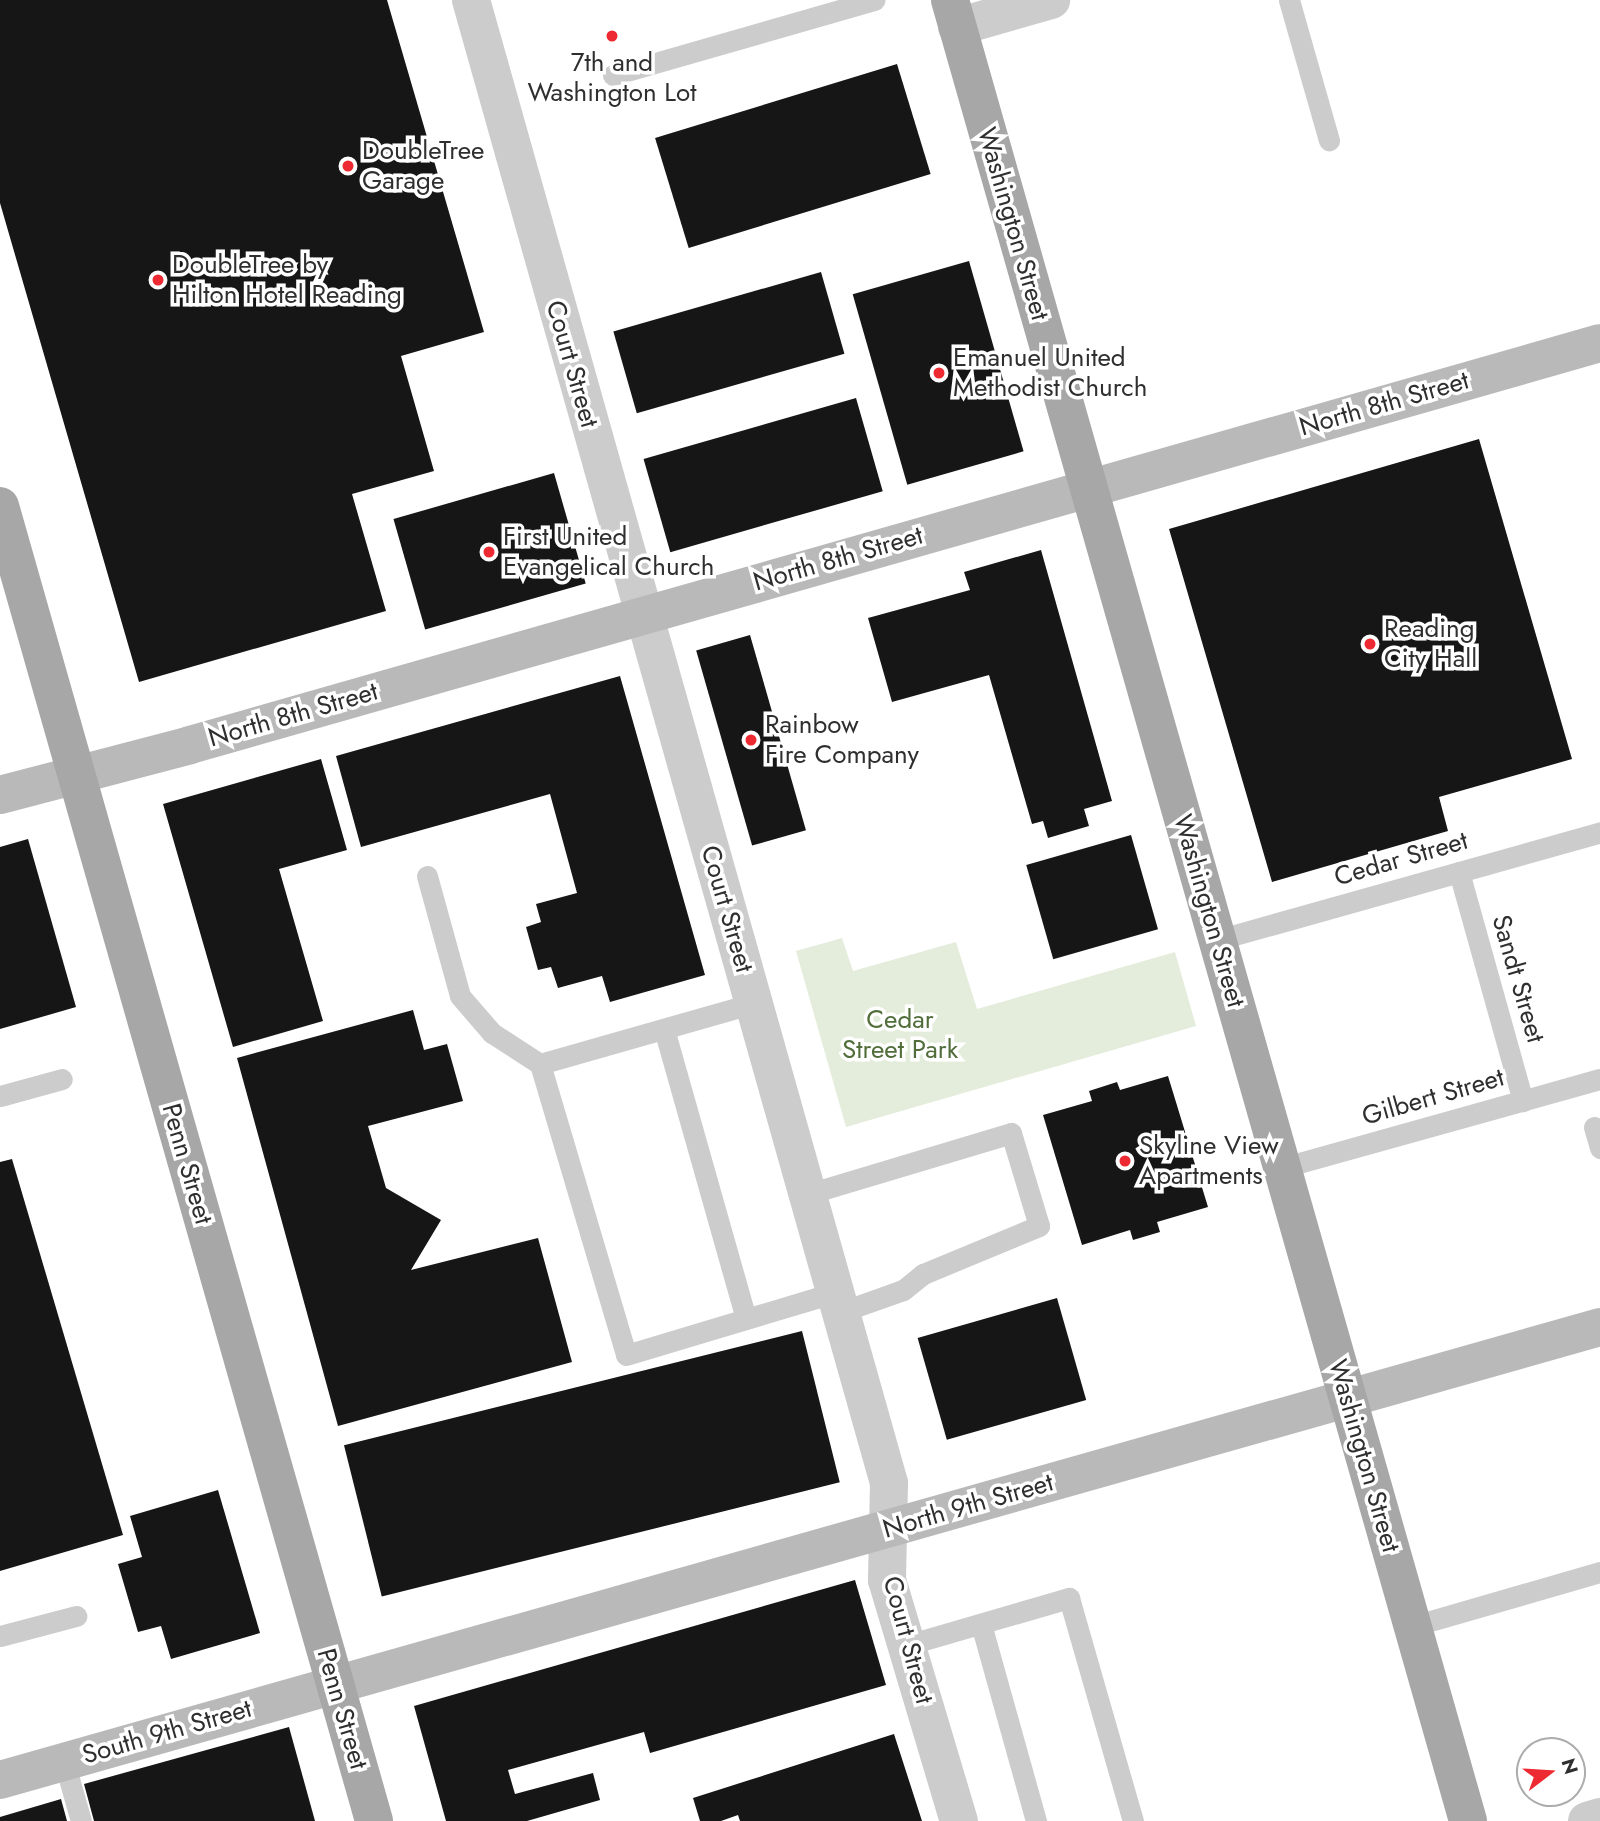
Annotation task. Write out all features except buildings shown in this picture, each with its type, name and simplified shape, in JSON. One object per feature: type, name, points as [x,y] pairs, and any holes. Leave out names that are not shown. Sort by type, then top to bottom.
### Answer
[{"type":"main road","name":"Washington Street","points":[[953,13],[1468,1821]]},
{"type":"main road","name":"North 8th Street","points":[[0,795],[203,741],[1600,343]]},
{"type":"main road","name":"Penn Street","points":[[0,506],[374,1821]]},
{"type":"main road","name":"North 9th Street","points":[[335,1684],[1600,1327]]},
{"type":"main road","name":"South 9th Street","points":[[0,1780],[335,1684]]},
{"type":"street","name":"Court Street","points":[[471,0],[889,1483],[887,1580],[959,1821]]},
{"type":"street","points":[[953,13],[1051,0]]},
{"type":"street","points":[[1587,1821],[1600,1817]]},
{"type":"lane","points":[[613,75],[874,0]]},
{"type":"lane","points":[[1289,0],[1329,140]]},
{"type":"lane","name":"Cedar Street","points":[[1217,940],[1600,832]]},
{"type":"lane","name":"Sandt Street","points":[[1459,872],[1523,1101]]},
{"type":"lane","points":[[427,876],[460,996],[492,1033],[540,1064],[626,1355],[746,1319],[903,1290],[923,1275],[1039,1226],[1011,1133],[807,1194]]},
{"type":"lane","points":[[540,1064],[754,1003]]},
{"type":"lane","points":[[664,1029],[746,1319]]},
{"type":"lane","points":[[0,1096],[62,1079]]},
{"type":"lane","name":"Gilbert Street","points":[[1281,1168],[1600,1079]]},
{"type":"lane","points":[[1412,1626],[1600,1572]]},
{"type":"lane","points":[[907,1645],[1069,1598],[1133,1821]]},
{"type":"lane","points":[[0,1636],[76,1616]]},
{"type":"lane","points":[[981,1624],[1036,1821]]},
{"type":"lane","points":[[64,1761],[81,1821]]},
{"type":"green space","name":"Cedar Street Park","points":[[842,938],[853,971],[956,942],[977,1009],[1175,952],[1196,1026],[846,1127],[796,951]]},
{"type":"place","name":"7th and Washington Lot","points":[[612,36]]},
{"type":"place","name":"DoubleTree Garage","points":[[348,166]]},
{"type":"place","name":"DoubleTree by Hilton Hotel Reading","points":[[158,280]]},
{"type":"place","name":"Emanuel United Methodist Church","points":[[939,373]]},
{"type":"place","name":"First United Evangelical Church","points":[[489,552]]},
{"type":"place","name":"Reading City Hall","points":[[1370,644]]},
{"type":"place","name":"Rainbow Fire Company","points":[[751,740]]},
{"type":"place","name":"Skyline View Apartments","points":[[1125,1161]]}]
